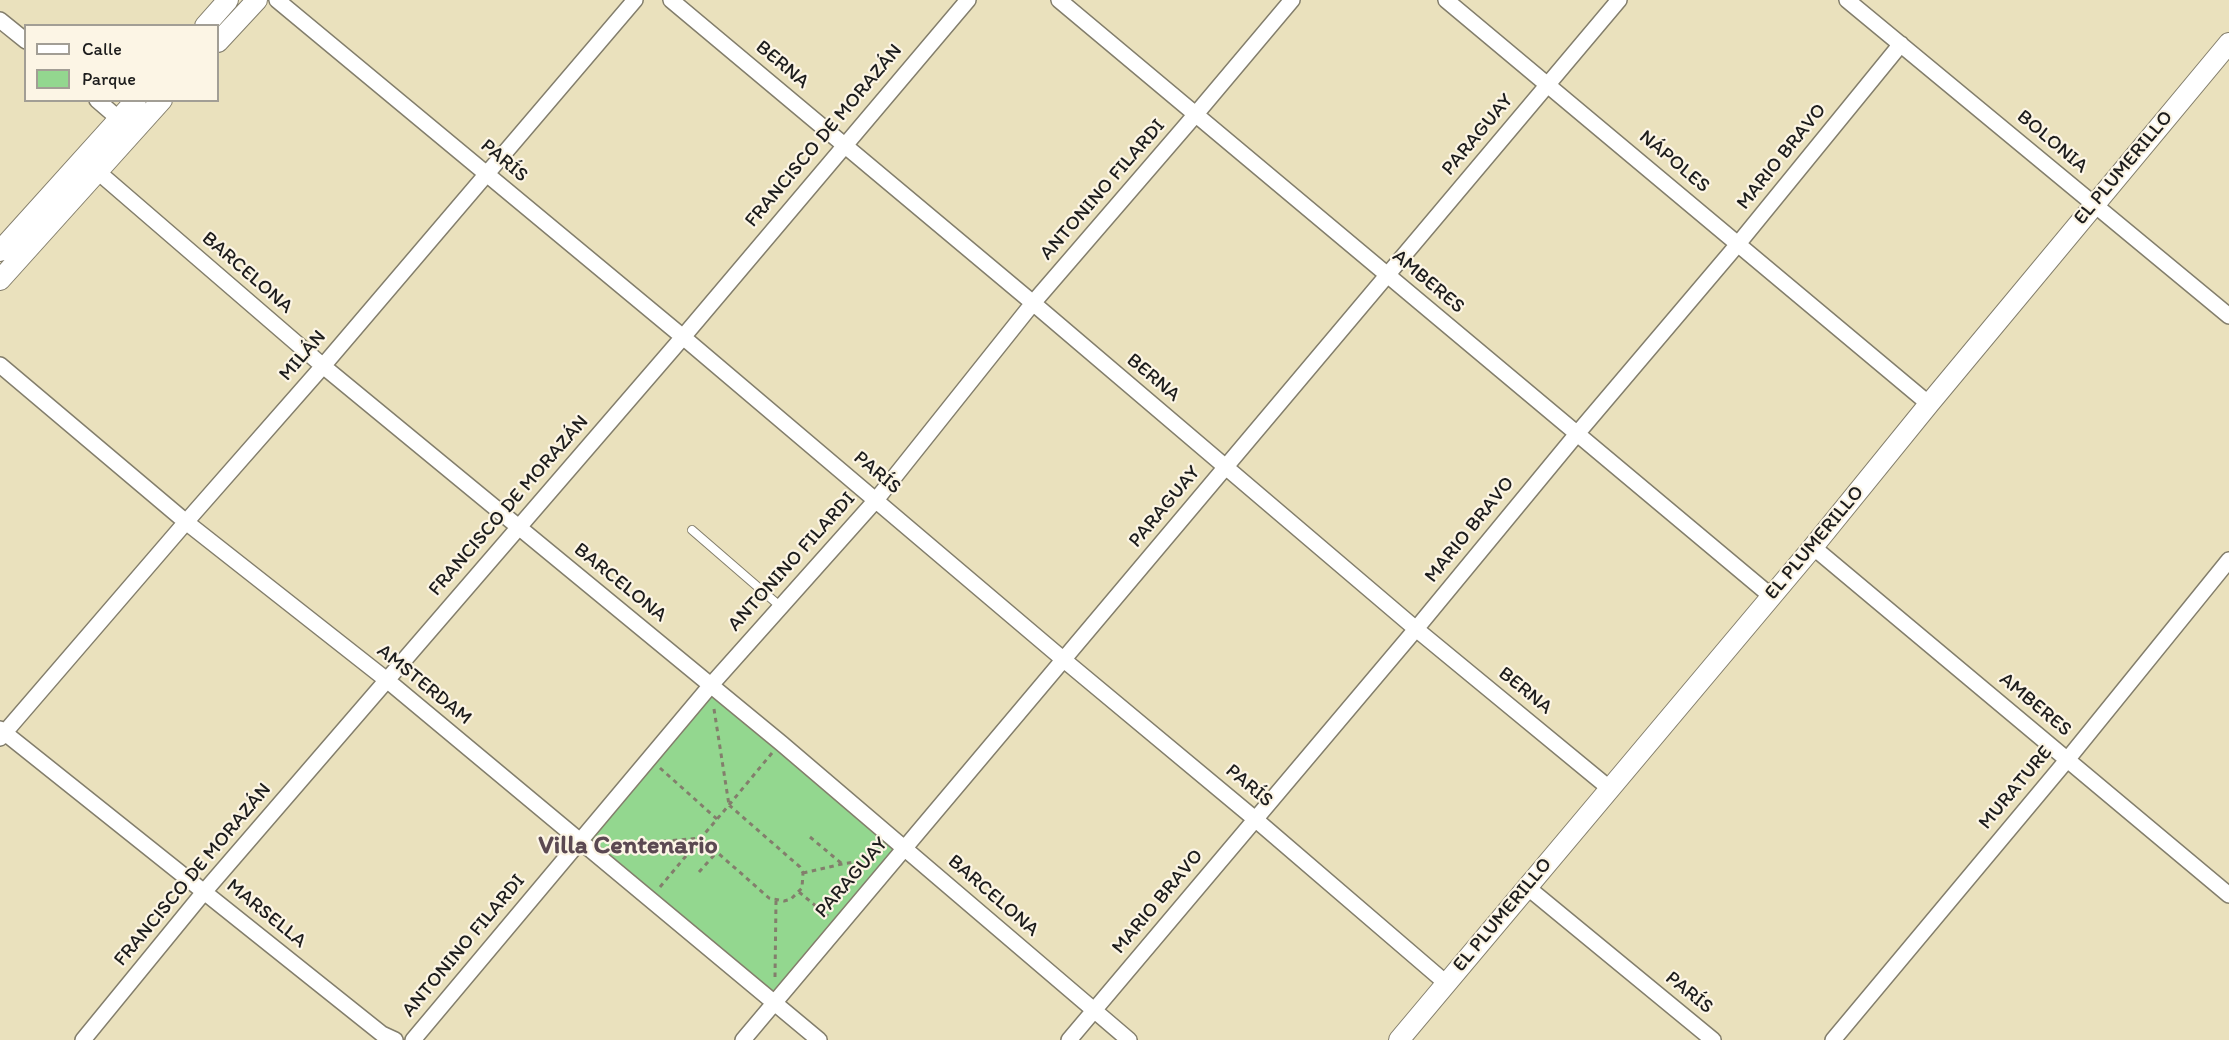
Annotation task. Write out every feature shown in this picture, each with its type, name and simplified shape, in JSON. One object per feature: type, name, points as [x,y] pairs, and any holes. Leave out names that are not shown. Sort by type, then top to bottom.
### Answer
[{"type":"street","points":[[207,24],[228,0]]},
{"type":"street","points":[[219,41],[257,0]]},
{"type":"street","name":"PARÍS","points":[[277,0],[683,337],[1446,983]]},
{"type":"street","name":"MILÁN","points":[[1,733],[323,366],[635,0]]},
{"type":"street","name":"BERNA","points":[[671,0],[1033,303],[1416,629],[1609,788]]},
{"type":"street","name":"FRANCISCO DE MORAZÁN","points":[[83,1040],[204,892],[683,337],[968,0]]},
{"type":"street","name":"AMBERES","points":[[1059,0],[1771,596]]},
{"type":"street","name":"ANTONINO FILARDI","points":[[413,1040],[585,844],[649,759],[711,685],[876,500],[1033,303],[1292,0]]},
{"type":"street","name":"NÁPOLES","points":[[1446,0],[1929,404]]},
{"type":"street","name":"PARAGUAY","points":[[743,1040],[1619,0]]},
{"type":"street","name":"BOLONIA","points":[[1847,0],[2229,316]]},
{"type":"street","points":[[0,20],[24,39]]},
{"type":"street","name":"MARIO BRAVO","points":[[1069,1040],[1738,244],[1901,44]]},
{"type":"street","name":"EL PLUMERILLO","points":[[1399,1040],[1813,548],[2094,204],[2229,44]]},
{"type":"street","points":[[99,102],[126,125]]},
{"type":"street","points":[[126,125],[135,102]]},
{"type":"street","points":[[0,280],[91,165],[126,125],[159,102]]},
{"type":"street","points":[[0,251],[91,165]]},
{"type":"street","name":"BARCELONA","points":[[91,165],[323,366],[781,743],[903,852],[1129,1040]]},
{"type":"street","name":"AMSTERDAM","points":[[0,365],[186,522],[388,681],[819,1040]]},
{"type":"street","name":"AMBERES","points":[[1813,548],[2229,896]]},
{"type":"street","name":"MURATURE","points":[[1833,1040],[2067,760],[2229,560]]},
{"type":"street","name":"MARSELLA","points":[[1,733],[382,1034],[394,1040]]},
{"type":"street","name":"PARÍS","points":[[1527,887],[1713,1040]]},
{"type":"lane","points":[[692,530],[781,607]]},
{"type":"path","points":[[585,844],[701,838],[769,898],[776,901],[791,899],[799,892],[804,881],[803,873],[796,861],[729,805],[711,685]]},
{"type":"path","points":[[651,898],[781,743]]},
{"type":"path","points":[[649,759],[717,819]]},
{"type":"path","points":[[810,837],[842,864]]},
{"type":"path","points":[[699,872],[717,852]]},
{"type":"path","points":[[803,873],[903,852]]},
{"type":"path","points":[[799,892],[840,925]]},
{"type":"path","points":[[775,1002],[776,901]]},
{"type":"green space","points":[[711,685],[906,849],[775,1002],[581,840]]},
{"type":"district","name":"Villa Centenario","points":[[628,846]]}]
